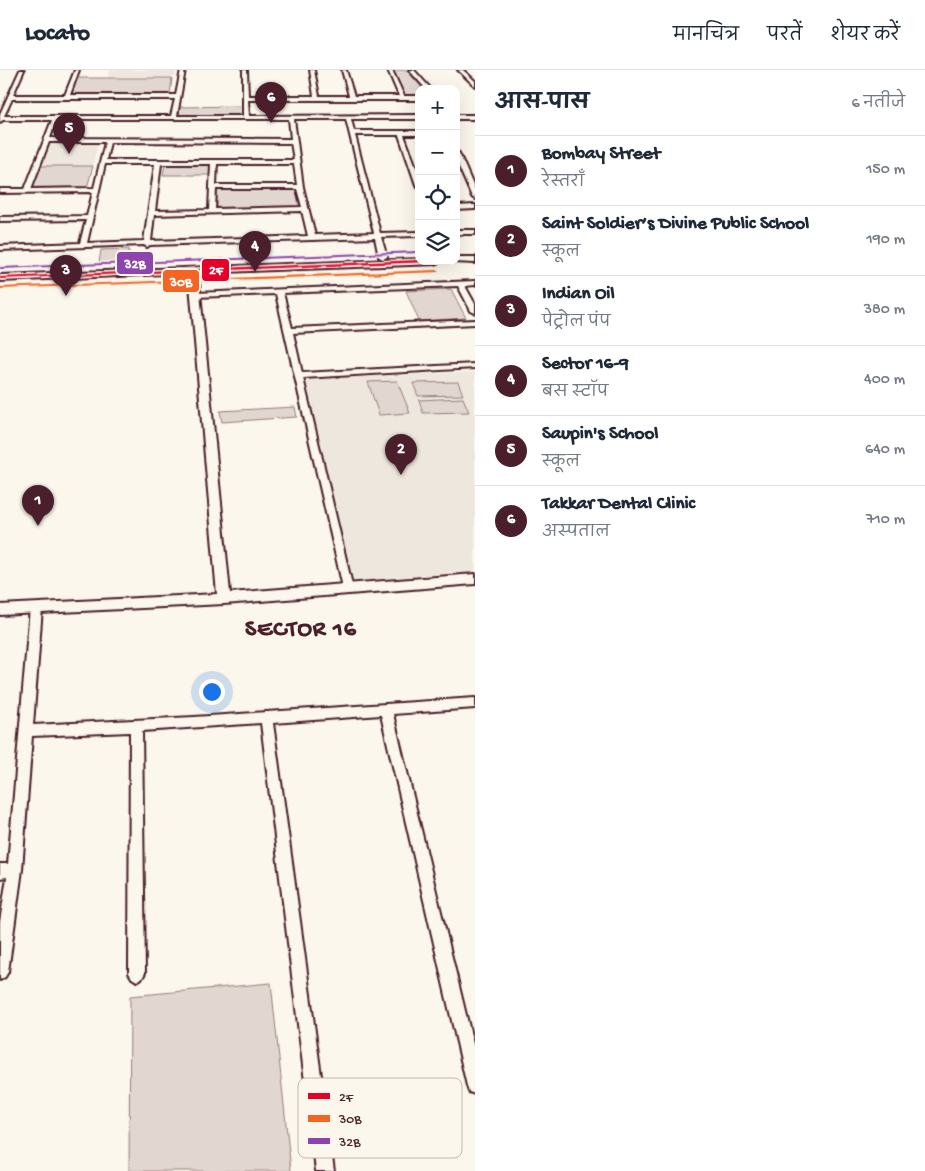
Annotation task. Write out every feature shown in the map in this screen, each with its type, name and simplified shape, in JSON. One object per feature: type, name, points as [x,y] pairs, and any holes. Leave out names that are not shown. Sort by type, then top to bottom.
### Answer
[{"type":"street","points":[[22,70],[8,97],[0,119],[415,117]]},
{"type":"street","points":[[67,96],[77,70]]},
{"type":"street","points":[[174,117],[176,97],[183,70]]},
{"type":"street","points":[[245,70],[246,117]]},
{"type":"street","points":[[312,70],[317,98]]},
{"type":"street","points":[[344,70],[352,98]]},
{"type":"street","points":[[390,70],[402,98]]},
{"type":"street","points":[[410,70],[425,85]]},
{"type":"street","points":[[460,70],[475,84]]},
{"type":"street","points":[[8,97],[176,97]]},
{"type":"street","points":[[245,98],[415,98]]},
{"type":"street","points":[[291,117],[300,187],[312,238]]},
{"type":"street","points":[[348,117],[383,257]]},
{"type":"street","points":[[460,117],[475,117]]},
{"type":"street","points":[[27,191],[55,118]]},
{"type":"street","points":[[352,133],[415,133]]},
{"type":"street","points":[[401,133],[416,175]]},
{"type":"street","points":[[46,140],[294,140]]},
{"type":"street","points":[[83,246],[108,140]]},
{"type":"street","points":[[460,161],[472,184],[475,197]]},
{"type":"street","points":[[102,162],[297,162]]},
{"type":"street","points":[[147,245],[158,162]]},
{"type":"street","points":[[212,212],[214,162]]},
{"type":"street","points":[[213,187],[300,187]]},
{"type":"street","points":[[0,191],[96,190]]},
{"type":"street","points":[[460,208],[475,207]]},
{"type":"street","points":[[151,213],[305,209]]},
{"type":"street","points":[[0,219],[89,218]]},
{"type":"street","points":[[460,232],[475,232]]},
{"type":"street","points":[[0,248],[147,245],[415,234]]},
{"type":"street","points":[[460,254],[475,253]]},
{"type":"street","points":[[0,272],[415,256]]},
{"type":"street","points":[[460,260],[475,260]]},
{"type":"street","points":[[0,278],[415,262]]},
{"type":"street","points":[[192,271],[224,599]]},
{"type":"street","points":[[460,283],[475,311]]},
{"type":"street","points":[[195,295],[475,283]]},
{"type":"street","points":[[279,291],[348,589]]},
{"type":"street","points":[[288,331],[475,322]]},
{"type":"street","points":[[298,376],[475,366]]},
{"type":"street","points":[[0,610],[224,599],[475,578]]},
{"type":"street","points":[[0,972],[15,870],[36,608]]},
{"type":"street","points":[[26,731],[136,728],[266,716],[475,703]]},
{"type":"street","points":[[386,709],[475,1086]]},
{"type":"street","points":[[266,716],[313,1078]]},
{"type":"street","points":[[136,728],[137,973]]},
{"type":"street","points":[[0,871],[15,870]]},
{"type":"street","points":[[323,1158],[325,1171]]},
{"type":"shaded area","points":[[110,70],[176,70],[175,77],[108,77]]},
{"type":"shaded area","points":[[393,70],[406,70],[419,85],[415,85],[415,96],[404,96]]},
{"type":"shaded area","points":[[74,78],[172,78],[170,95],[69,96]]},
{"type":"shaded area","points":[[239,106],[240,115],[179,115],[180,107]]},
{"type":"shaded area","points":[[98,142],[93,166],[39,166],[47,143]]},
{"type":"shaded area","points":[[165,164],[211,164],[211,175],[163,175]]},
{"type":"shaded area","points":[[39,166],[93,166],[87,188],[31,188]]},
{"type":"shaded area","points":[[217,188],[296,188],[299,207],[217,209]]},
{"type":"shaded area","points":[[129,249],[128,262],[99,263],[101,250]]},
{"type":"shaded area","points":[[451,289],[466,318],[419,321],[406,291]]},
{"type":"shaded area","points":[[475,372],[475,572],[352,581],[304,379]]},
{"type":"shaded area","points":[[397,381],[410,413],[379,415],[368,382]]},
{"type":"shaded area","points":[[458,382],[463,395],[418,396],[413,383]]},
{"type":"shaded area","points":[[463,398],[469,412],[423,413],[419,400]]},
{"type":"shaded area","points":[[295,407],[297,417],[222,422],[220,411]]},
{"type":"shaded area","points":[[271,983],[291,1171],[129,1171],[130,996]]},
{"type":"transit line","name":"32B","points":[[0,268],[415,252]]},
{"type":"transit line","name":"2F","points":[[0,278],[415,262]]},
{"type":"transit line","name":"30B","points":[[0,288],[437,271]]},
{"type":"place","name":"Takkar Dental Clinic","points":[[271,123]]},
{"type":"place","name":"Saupin's School","points":[[69,154]]},
{"type":"place","name":"Sector 16-9","points":[[255,272]]},
{"type":"place","name":"Indian Oil","points":[[66,296]]},
{"type":"place","name":"Saint Soldier’s Divine Public School","points":[[401,475]]},
{"type":"place","name":"Bombay Street","points":[[38,526]]},
{"type":"district","name":"SECTOR 16","points":[[301,630]]}]
